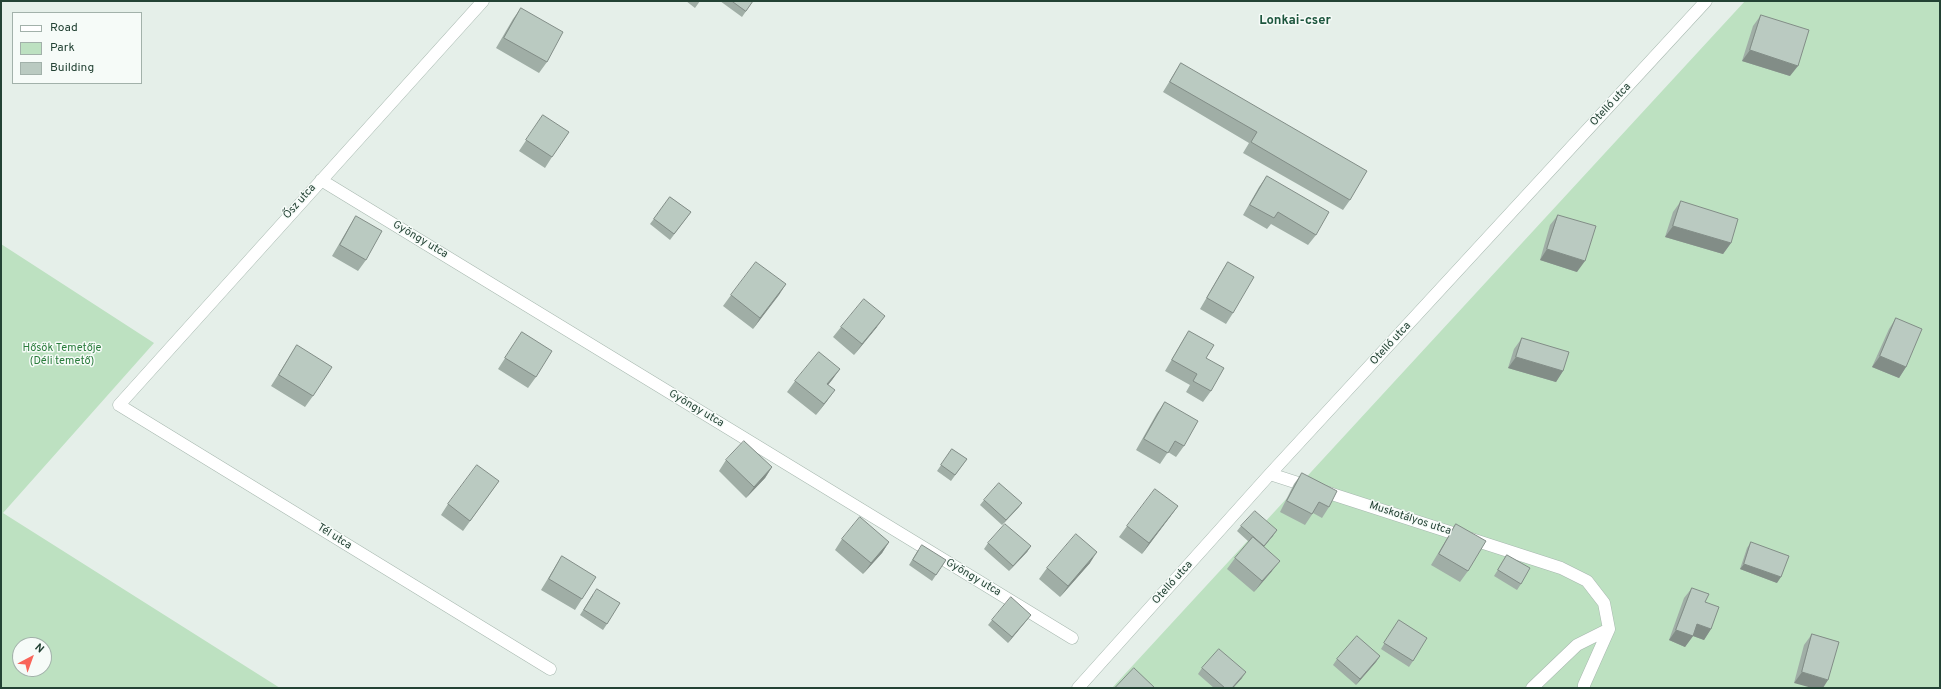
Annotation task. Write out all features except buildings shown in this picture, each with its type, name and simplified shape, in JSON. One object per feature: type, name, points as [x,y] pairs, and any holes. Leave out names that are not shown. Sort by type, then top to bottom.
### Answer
[{"type":"street","name":"Ősz utca","points":[[119,405],[483,1]]},
{"type":"street","name":"Otelló utca","points":[[1078,688],[1270,474],[1706,1]]},
{"type":"street","name":"Gyöngy utca","points":[[321,180],[1072,638]]},
{"type":"street","name":"Tél utca","points":[[119,405],[550,669]]},
{"type":"street","name":"Muskotályos utca","points":[[1270,474],[1561,568],[1587,582],[1604,603],[1609,629]]},
{"type":"street","points":[[1532,688],[1577,645],[1609,629]]},
{"type":"street","points":[[1584,688],[1609,629]]},
{"type":"green space","points":[[1745,1],[1940,1],[1940,688],[1112,688]]},
{"type":"green space","name":"Hősök Temetője (Déli temető)","points":[[1,244],[154,343],[3,513],[280,688],[1,688]]},
{"type":"district","name":"Lonkai-cser","points":[[1295,21]]}]
